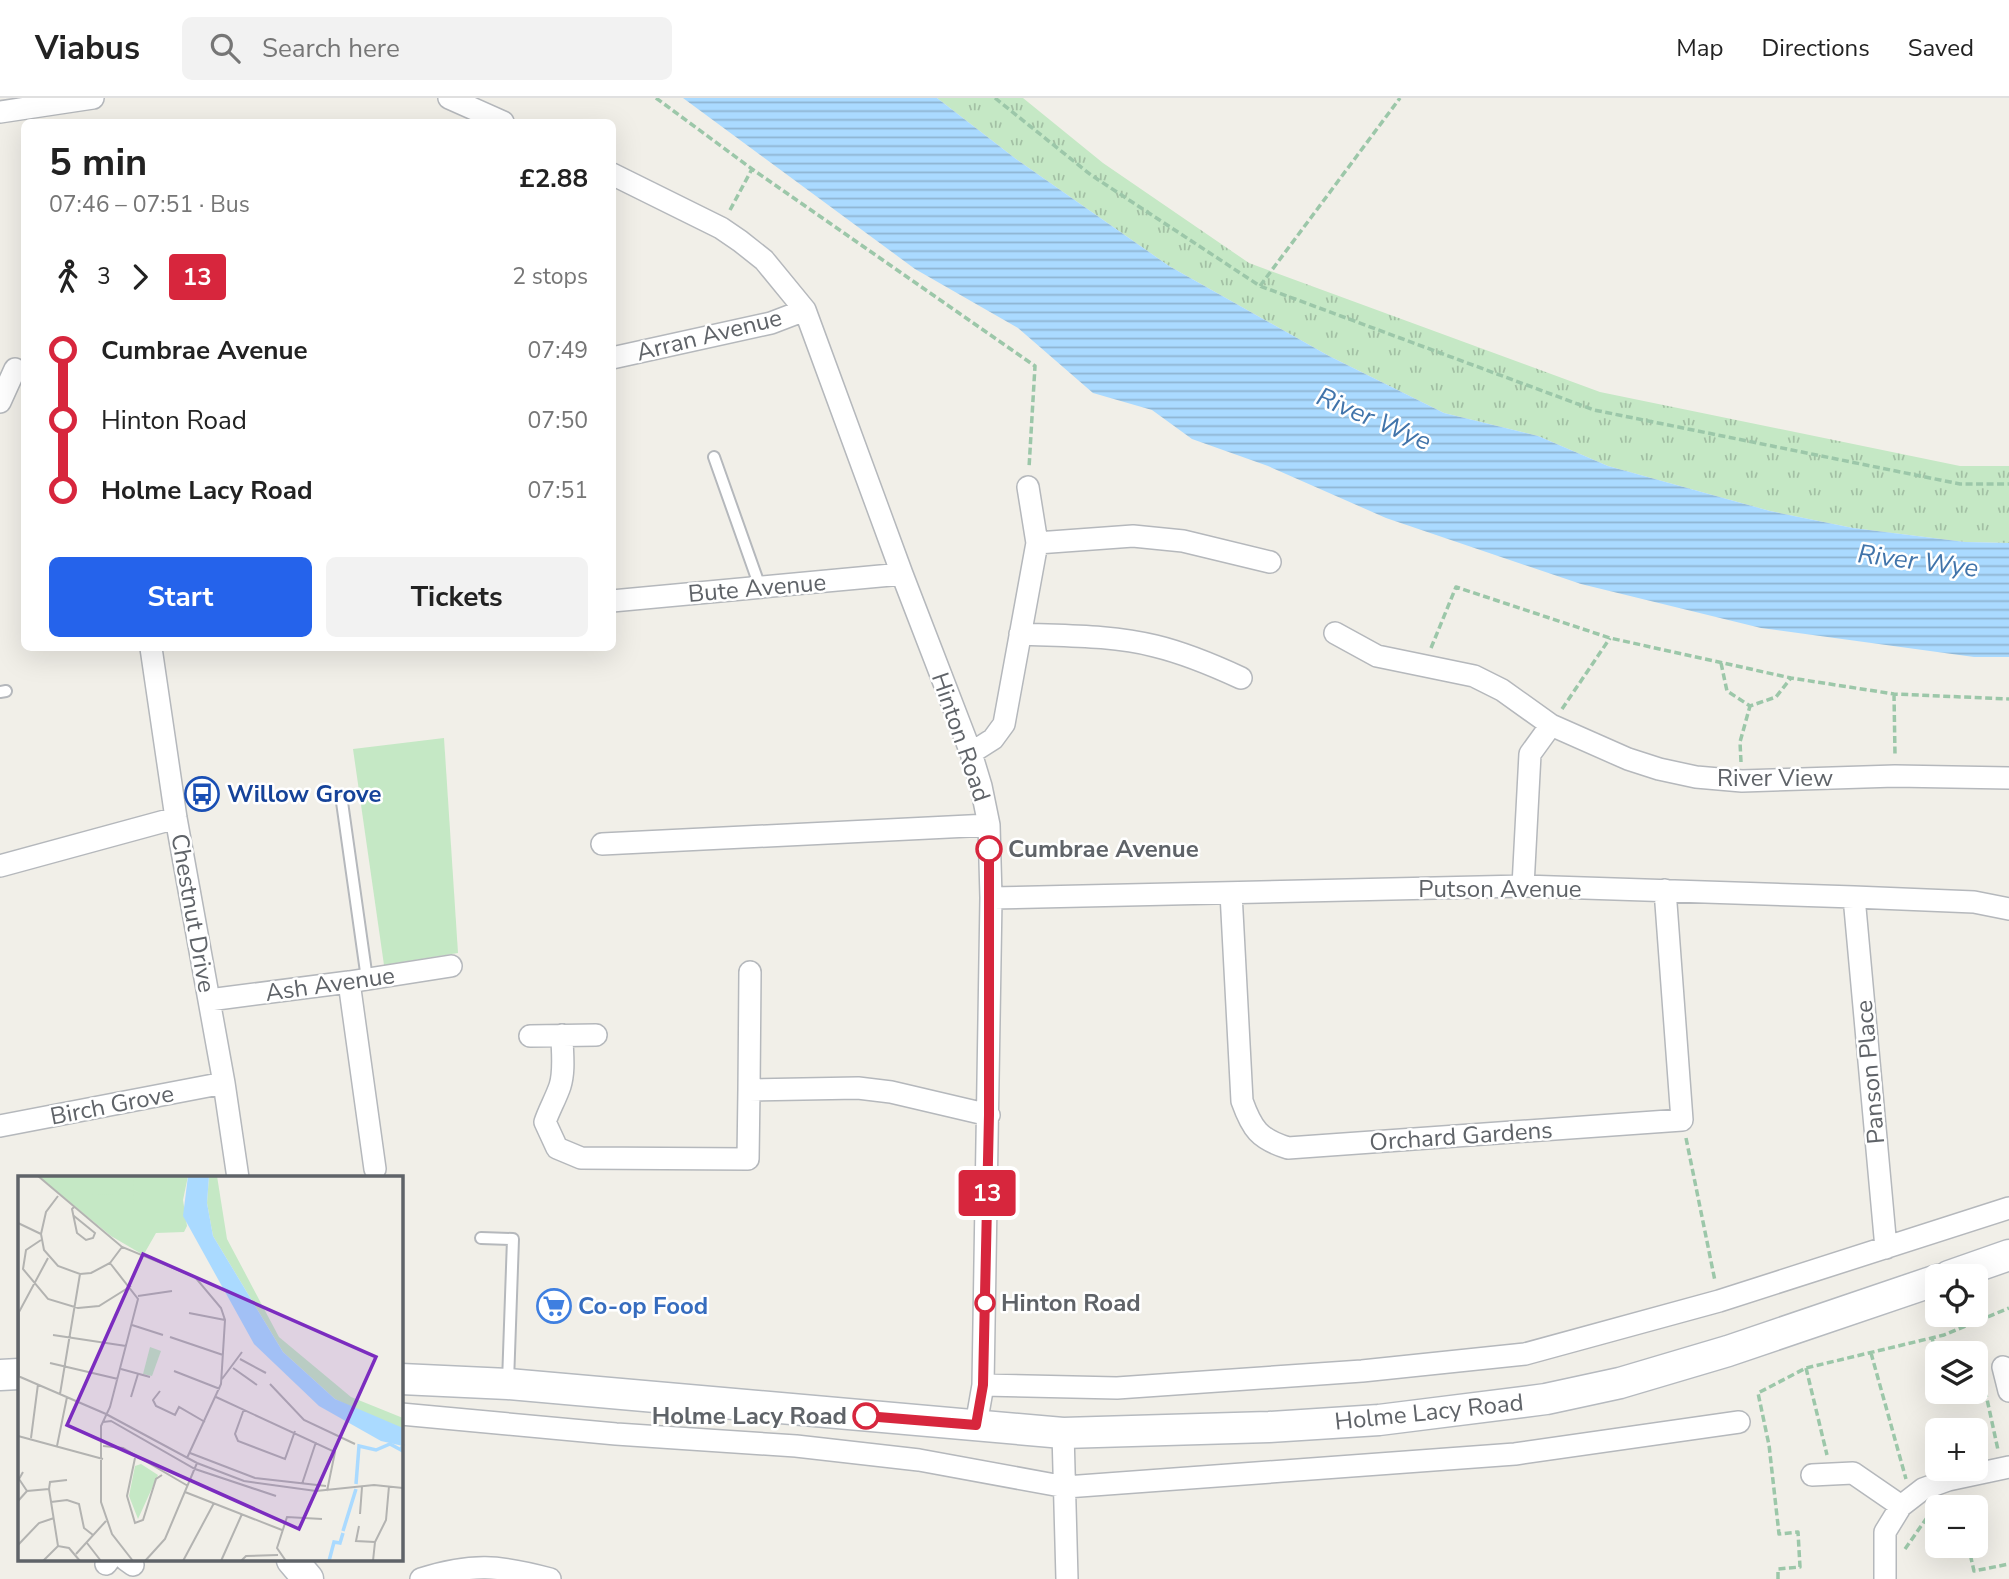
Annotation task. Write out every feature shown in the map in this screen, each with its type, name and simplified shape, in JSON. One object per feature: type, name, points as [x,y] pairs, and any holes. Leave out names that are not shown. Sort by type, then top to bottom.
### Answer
[{"type":"street","points":[[0,112],[93,98]]},
{"type":"street","points":[[449,98],[496,119]]},
{"type":"street","name":"Hinton Road","points":[[616,176],[721,228],[764,260],[805,310],[981,786],[989,825],[991,898],[983,1385],[976,1425]]},
{"type":"street","name":"Arran Avenue","points":[[616,357],[771,323],[805,310]]},
{"type":"street","points":[[0,402],[13,369]]},
{"type":"street","points":[[971,753],[993,738],[1004,724],[1037,543],[1028,488]]},
{"type":"street","points":[[1037,543],[1133,536],[1183,541],[1270,562]]},
{"type":"street","name":"Bute Avenue","points":[[616,601],[902,574]]},
{"type":"street","name":"River View","points":[[1335,633],[1377,656],[1474,676],[1502,690],[1551,725],[1628,759],[1696,777],[1742,781],[1895,776],[2009,778]]},
{"type":"street","points":[[1020,634],[1109,639],[1154,645],[1209,663],[1241,678]]},
{"type":"street","name":"Chestnut Drive","points":[[151,651],[176,818],[224,1083],[238,1176]]},
{"type":"street","points":[[1523,886],[1531,754],[1551,725]]},
{"type":"street","points":[[0,866],[176,818]]},
{"type":"street","points":[[602,844],[989,825]]},
{"type":"street","name":"Putson Avenue","points":[[991,898],[1523,886],[1974,902],[2009,909]]},
{"type":"street","points":[[1665,890],[1682,1121]]},
{"type":"street","name":"Orchard Gardens","points":[[1231,893],[1242,1101],[1251,1125],[1268,1142],[1288,1148],[1682,1121]]},
{"type":"street","name":"Panson Place","points":[[1854,897],[1886,1248]]},
{"type":"street","name":"Ash Avenue","points":[[209,1000],[451,966]]},
{"type":"street","points":[[562,1035],[563,1071],[559,1089],[551,1102],[545,1122],[557,1148],[581,1158],[748,1159],[750,972]]},
{"type":"street","points":[[358,981],[375,1169]]},
{"type":"street","points":[[530,1036],[596,1035]]},
{"type":"street","name":"Birch Grove","points":[[0,1126],[224,1083]]},
{"type":"street","points":[[749,1090],[858,1088],[891,1092],[989,1115]]},
{"type":"street","points":[[983,1385],[1117,1388],[1362,1371],[1525,1354],[1719,1301],[2009,1208]]},
{"type":"street","points":[[1983,1264],[2009,1255]]},
{"type":"street","name":"Holme Lacy Road","points":[[402,1379],[508,1384],[1063,1433],[1269,1427],[1379,1420],[1546,1399],[1620,1382],[1716,1354],[1925,1284]]},
{"type":"street","points":[[2003,1367],[2009,1391]]},
{"type":"street","points":[[0,1375],[18,1374]]},
{"type":"street","name":"Holme Lacy Road","points":[[402,1414],[824,1449],[919,1460],[1066,1487],[1515,1454],[1739,1422]]},
{"type":"street","points":[[1063,1433],[1067,1579]]},
{"type":"street","points":[[1885,1579],[1885,1532],[1906,1502],[1923,1489],[1948,1480],[2005,1468]]},
{"type":"street","points":[[1822,1475],[1853,1473],[1906,1502]]},
{"type":"street","points":[[294,1562],[308,1579]]},
{"type":"street","points":[[421,1579],[479,1566],[514,1569],[550,1579]]},
{"type":"lane","points":[[714,457],[760,587]]},
{"type":"lane","points":[[342,803],[358,981]]},
{"type":"lane","points":[[481,1238],[513,1239],[508,1384]]},
{"type":"path","points":[[656,98],[752,169],[1035,366],[1028,488]]},
{"type":"path","points":[[995,98],[1091,175],[1260,286],[1594,410],[1960,484],[2009,484]]},
{"type":"path","points":[[1260,286],[1399,98]]},
{"type":"path","points":[[721,228],[752,169]]},
{"type":"path","points":[[1423,666],[1456,587],[1610,638],[1791,678],[1894,694],[2009,698]]},
{"type":"path","points":[[1551,725],[1610,638]]},
{"type":"path","points":[[1721,663],[1727,691],[1750,706]]},
{"type":"path","points":[[1750,706],[1776,697],[1791,678]]},
{"type":"path","points":[[1894,694],[1895,776]]},
{"type":"path","points":[[1742,781],[1740,743],[1750,706]]},
{"type":"path","points":[[1682,1121],[1719,1301]]},
{"type":"path","points":[[1778,1579],[1778,1569],[1800,1567],[1798,1532],[1779,1534],[1769,1444],[1758,1393],[1806,1368],[1944,1335],[2009,1308]]},
{"type":"path","points":[[1871,1353],[1906,1502]]},
{"type":"path","points":[[1806,1368],[1822,1475]]},
{"type":"path","points":[[1988,1401],[2005,1468]]},
{"type":"path","points":[[1905,1560],[1904,1550],[1925,1520]]},
{"type":"path","points":[[1971,1558],[1974,1572],[2009,1564]]},
{"type":"green space","points":[[937,98],[1023,98],[1103,163],[1249,263],[1600,392],[1960,466],[2009,466],[2009,543],[1965,542],[1853,528],[1770,511],[1608,466],[1538,436],[1444,413],[1329,356],[1169,266],[1016,159]]},
{"type":"green space","points":[[444,738],[458,953],[384,965],[353,749]]},
{"type":"water","name":"River Wye","points":[[683,98],[937,98],[1016,159],[1169,266],[1329,356],[1444,413],[1538,436],[1608,466],[1770,511],[1853,528],[1965,542],[2009,543],[2009,657],[1974,657],[1761,628],[1581,584],[1386,518],[1268,466],[1192,439],[1152,410],[1093,393],[1018,328],[915,269]]},
{"type":"bus line","name":"13","points":[[866,1416],[976,1425],[983,1385],[989,1115],[989,849]]},
{"type":"place","name":"Willow Grove","points":[[202,794]]},
{"type":"place","name":"Cumbrae Avenue","points":[[989,849]]},
{"type":"place","name":"Hinton Road","points":[[985,1303]]},
{"type":"place","name":"Co-op Food","points":[[554,1306]]},
{"type":"place","name":"Holme Lacy Road","points":[[866,1416]]}]
